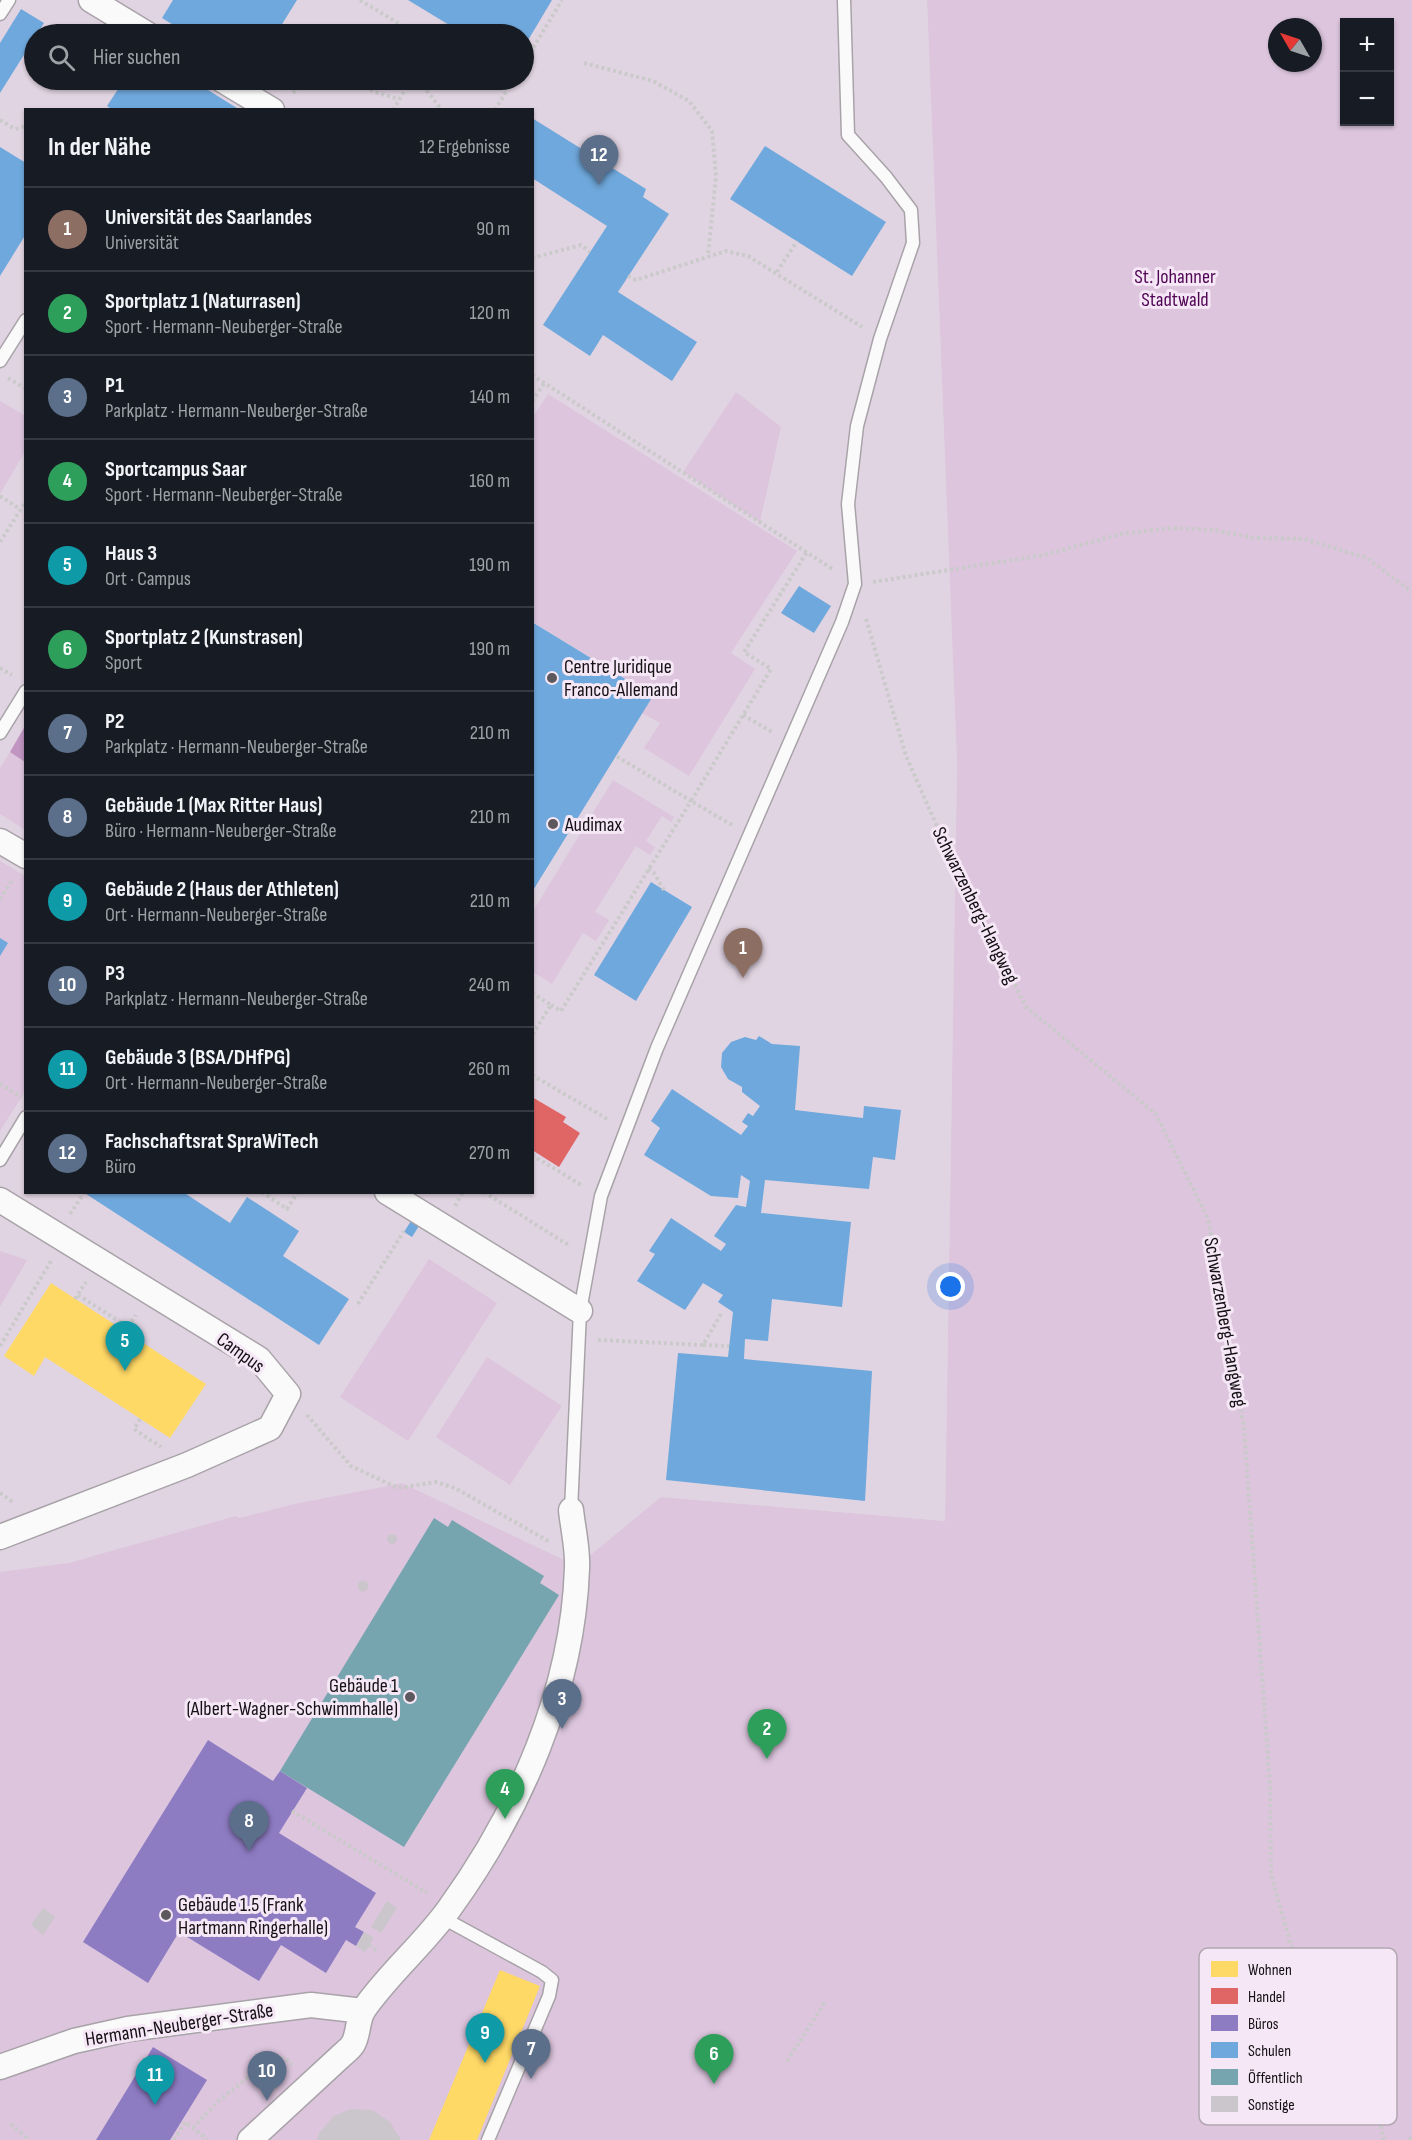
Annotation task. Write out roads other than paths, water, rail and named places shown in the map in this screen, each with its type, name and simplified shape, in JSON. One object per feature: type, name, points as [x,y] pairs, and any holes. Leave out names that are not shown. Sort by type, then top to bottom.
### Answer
[{"type":"street","points":[[91,0],[131,24]]},
{"type":"street","points":[[239,90],[269,108]]},
{"type":"street","points":[[0,841],[24,855]]},
{"type":"street","points":[[390,1194],[580,1311]]},
{"type":"street","name":"Campus","points":[[0,1200],[259,1359],[288,1394],[270,1428],[187,1465],[0,1537]]},
{"type":"street","points":[[250,2140],[353,2043],[363,2011],[447,1912],[514,1802],[554,1700],[570,1642],[575,1608],[577,1557],[571,1510]]},
{"type":"street","name":"Hermann-Neuberger-Straße","points":[[0,2067],[74,2041],[128,2029],[311,2004],[363,2011]]},
{"type":"lane","points":[[0,14],[9,0]]},
{"type":"lane","points":[[571,1510],[580,1311],[601,1196],[657,1048],[843,622],[855,584],[848,504],[857,426],[880,339],[913,243],[911,210],[886,177],[848,135],[844,0]]},
{"type":"lane","points":[[0,361],[24,323]]},
{"type":"lane","points":[[0,733],[24,693]]},
{"type":"lane","points":[[0,1160],[24,1120]]},
{"type":"lane","points":[[447,1912],[552,1980],[549,1996],[488,2140]]},
{"type":"place","name":"Fachschaftsrat SpraWiTech","points":[[599,185]]},
{"type":"place","name":"Centre Juridique Franco-Allemand","points":[[552,678]]},
{"type":"place","name":"Audimax","points":[[553,824]]},
{"type":"place","name":"Universität des Saarlandes","points":[[743,978]]},
{"type":"place","name":"Haus 3","points":[[125,1371]]},
{"type":"place","name":"Gebäude 1 (Albert-Wagner-Schwimmhalle)","points":[[410,1697]]},
{"type":"place","name":"P1","points":[[562,1729]]},
{"type":"place","name":"Sportplatz 1 (Naturrasen)","points":[[767,1759]]},
{"type":"place","name":"Sportcampus Saar","points":[[505,1819]]},
{"type":"place","name":"Gebäude 1 (Max Ritter Haus)","points":[[249,1851]]},
{"type":"place","name":"Gebäude 1.5 (Frank Hartmann Ringerhalle)","points":[[166,1915]]},
{"type":"place","name":"Gebäude 2 (Haus der Athleten)","points":[[485,2063]]},
{"type":"place","name":"P2","points":[[531,2079]]},
{"type":"place","name":"Sportplatz 2 (Kunstrasen)","points":[[714,2084]]},
{"type":"place","name":"P3","points":[[267,2101]]},
{"type":"place","name":"Gebäude 3 (BSA/DHfPG)","points":[[155,2105]]},
{"type":"park label","name":"St. Johanner Stadtwald","points":[[1175,288]]}]
